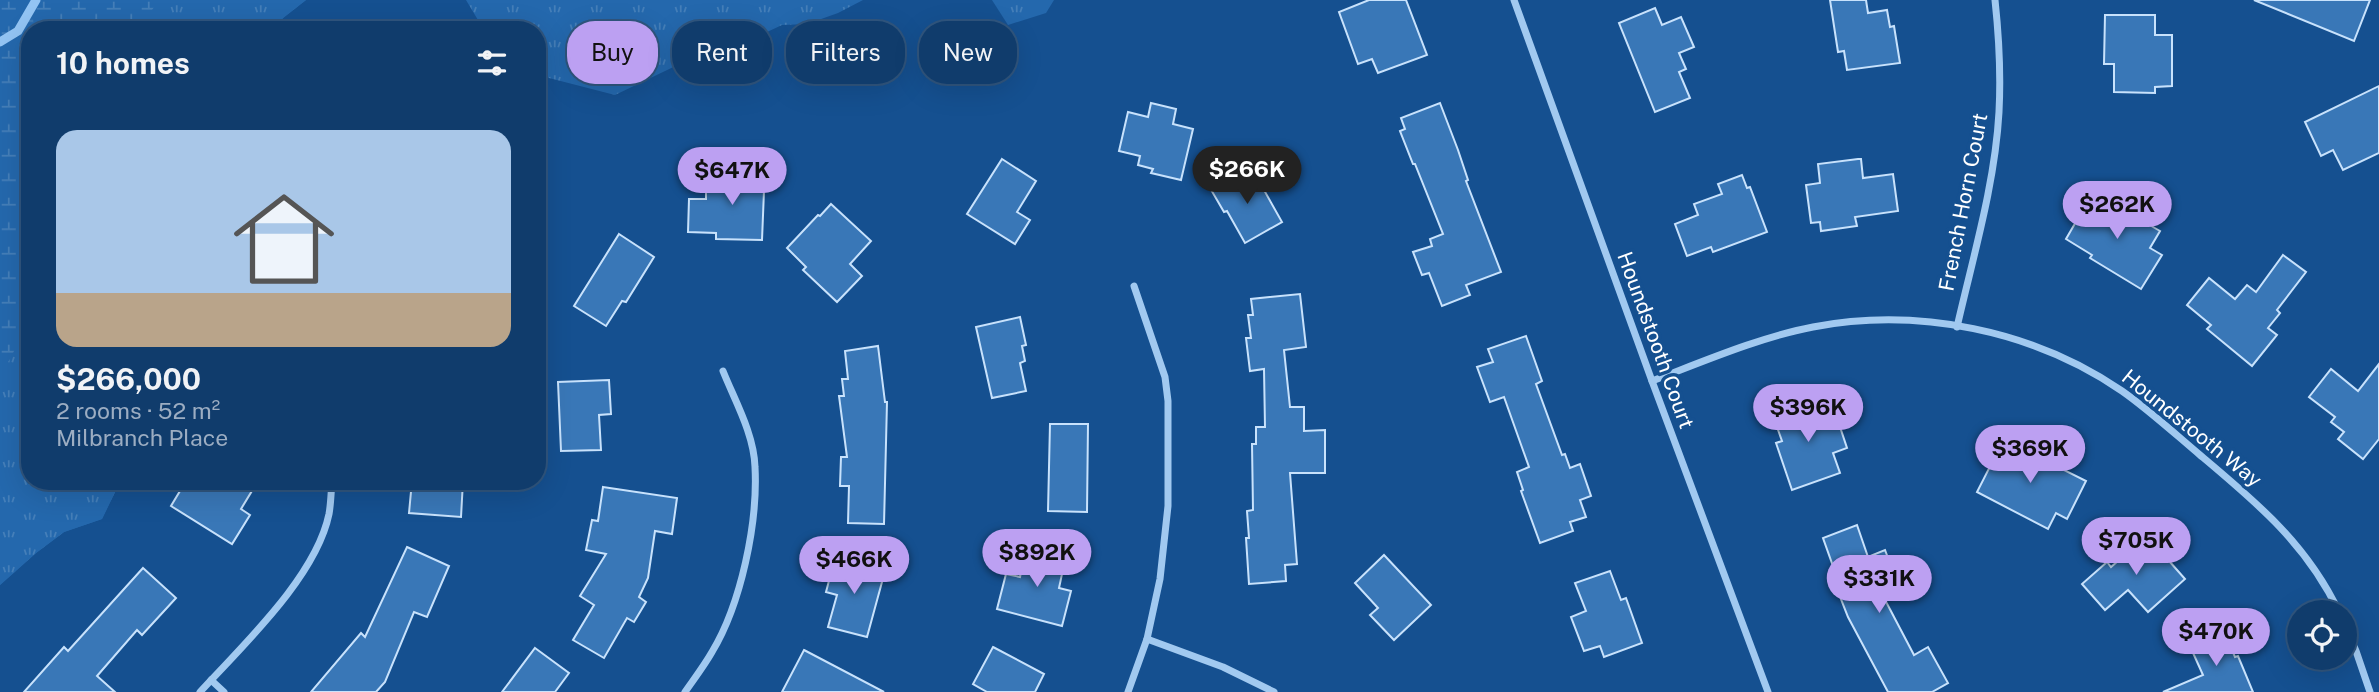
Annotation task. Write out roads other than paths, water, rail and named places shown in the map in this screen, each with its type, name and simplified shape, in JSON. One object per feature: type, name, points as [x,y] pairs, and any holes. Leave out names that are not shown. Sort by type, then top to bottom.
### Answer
[{"type":"street","name":"Houndstooth Court","points":[[1514,0],[1768,692]]},
{"type":"street","name":"French Horn Court","points":[[1957,327],[1995,148],[1999,113],[2000,48],[1995,0]]},
{"type":"street","points":[[1128,692],[1147,639],[1160,579],[1168,506],[1168,401],[1165,377],[1134,286]]},
{"type":"street","name":"Houndstooth Way","points":[[1652,381],[1730,351],[1812,327],[1869,320],[1915,320],[2003,335],[2069,360],[2143,406],[2264,509],[2305,556],[2332,600]]},
{"type":"street","points":[[685,692],[713,652],[730,615],[744,571],[752,523],[755,466],[751,443],[723,371]]},
{"type":"street","points":[[200,692],[303,574],[322,535],[331,490]]},
{"type":"street","points":[[1147,639],[1223,667],[1274,692]]},
{"type":"street","points":[[2357,651],[2370,692]]},
{"type":"street","points":[[211,680],[224,692]]},
{"type":"waterway","points":[[24,21],[36,0]]},
{"type":"waterway","points":[[0,42],[18,31],[21,26]]}]
